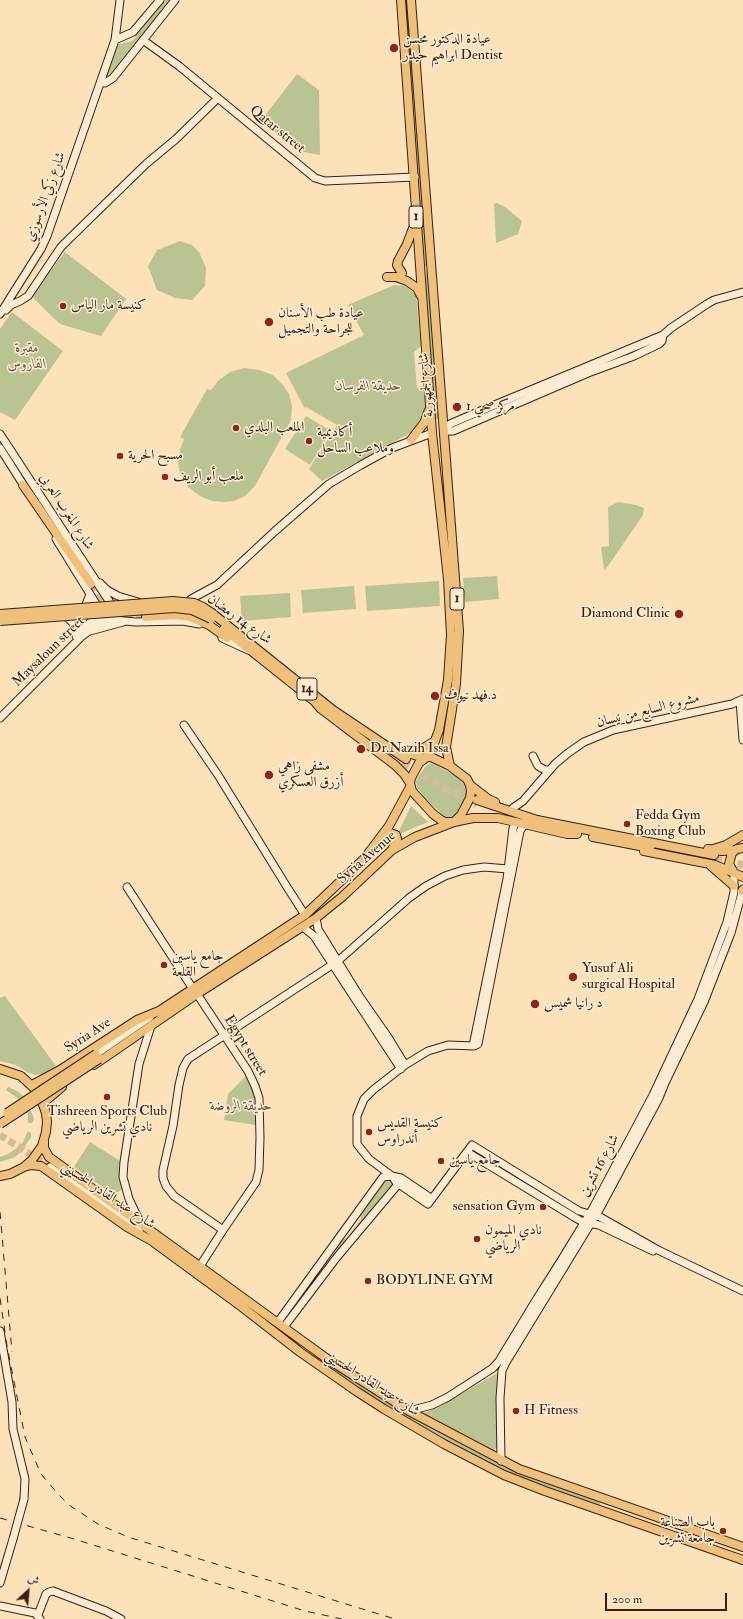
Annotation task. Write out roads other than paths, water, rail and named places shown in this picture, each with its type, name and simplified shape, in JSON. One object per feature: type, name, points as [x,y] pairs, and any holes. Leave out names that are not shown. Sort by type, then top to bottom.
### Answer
[{"type":"main road","name":"شارع الجمهورية","points":[[401,0],[432,433],[448,580],[451,635],[448,680],[439,730],[435,741],[425,758]]},
{"type":"main road","name":"شارع الجمهورية","points":[[411,0],[459,631],[456,684],[446,747],[450,766]]},
{"type":"main road","points":[[402,273],[397,265],[410,237],[416,216]]},
{"type":"main road","points":[[388,277],[400,278],[411,283],[419,292],[422,299]]},
{"type":"main road","points":[[411,440],[424,424],[430,403]]},
{"type":"main road","points":[[432,433],[444,431]]},
{"type":"main road","points":[[23,484],[91,584]]},
{"type":"main road","name":"شارع 14 رمضان","points":[[0,613],[173,601],[194,604],[203,607],[211,616],[317,700]]},
{"type":"main road","name":"شارع 14 رمضان","points":[[0,621],[174,608],[192,610],[211,616]]},
{"type":"main road","points":[[146,617],[175,615],[190,617],[209,625],[231,641],[243,641]]},
{"type":"main road","name":"شارع 14 رمضان","points":[[243,641],[252,652],[317,700],[404,758],[425,758]]},
{"type":"main road","points":[[317,700],[320,708],[402,772],[415,795],[433,814],[445,822],[454,822],[462,815],[470,798],[471,791],[467,779],[450,766],[431,758],[425,758],[418,763],[410,785]]},
{"type":"main road","points":[[404,758],[435,741]]},
{"type":"main road","points":[[402,772],[404,785],[402,802]]},
{"type":"main road","name":"Syria Avenue","points":[[195,992],[305,915],[364,859],[381,838],[410,785]]},
{"type":"main road","points":[[470,785],[492,802],[532,813],[567,827]]},
{"type":"main road","points":[[739,849],[713,857],[631,844],[577,834],[508,815],[477,802],[521,816],[567,827],[622,837],[713,857],[733,872],[743,877]]},
{"type":"main road","name":"Syria Avenue","points":[[195,992],[316,918],[342,897],[392,850],[414,837],[454,822],[473,818],[498,818],[577,834]]},
{"type":"main road","points":[[381,838],[390,833],[396,834],[397,839],[392,850]]},
{"type":"main road","points":[[713,857],[726,845],[743,836]]},
{"type":"main road","points":[[733,872],[729,860],[739,849]]},
{"type":"main road","points":[[713,857],[734,886]]},
{"type":"main road","points":[[44,1103],[56,1091],[74,1078],[151,1026],[162,1013],[195,992]]},
{"type":"main road","name":"Syria Ave","points":[[32,1085],[60,1070],[130,1024],[162,1013]]},
{"type":"main road","points":[[0,1117],[98,1056]]},
{"type":"main road","points":[[0,1124],[98,1056]]},
{"type":"main road","points":[[0,1069],[15,1073],[32,1085],[44,1103],[47,1122],[44,1141],[36,1156],[24,1167],[10,1174],[0,1176]]},
{"type":"main road","name":"شارع عبد القادر الحسيني","points":[[44,1141],[44,1148],[49,1157],[318,1352],[409,1411],[501,1461],[519,1469],[743,1547]]},
{"type":"main road","points":[[41,1166],[39,1160],[41,1158],[49,1157]]},
{"type":"main road","name":"شارع عبد القادر الحسيني","points":[[24,1167],[31,1165],[41,1166],[126,1227],[152,1241],[311,1360],[384,1409],[452,1448],[504,1475],[586,1506],[743,1560]]},
{"type":"main road","points":[[300,1352],[305,1348],[306,1343]]},
{"type":"main road","points":[[311,1360],[314,1354],[318,1352]]},
{"type":"main road","points":[[586,1506],[597,1508],[603,1505],[607,1500]]},
{"type":"street","name":"شارع زكي الأرسوزي","points":[[0,314],[41,249],[47,236],[115,40],[120,0]]},
{"type":"street","points":[[115,40],[127,36],[139,25],[160,0]]},
{"type":"street","points":[[101,81],[105,83],[113,78],[175,0]]},
{"type":"street","name":"Qatar street","points":[[139,25],[145,29],[146,37],[179,66],[315,178],[325,181],[414,177]]},
{"type":"street","points":[[0,318],[8,307],[28,296],[61,247],[146,164],[176,139],[218,98]]},
{"type":"street","points":[[444,431],[453,431],[588,373],[634,356],[659,344],[664,335],[671,328],[707,304],[714,300],[743,292]]},
{"type":"street","points":[[191,599],[217,585],[329,484],[372,458],[411,440],[432,433]]},
{"type":"street","name":"شارع المغرب العربي","points":[[0,434],[111,604]]},
{"type":"street","name":"شارع المغرب العربي","points":[[0,448],[97,605]]},
{"type":"street","points":[[88,569],[103,586],[112,593],[126,599],[140,602]]},
{"type":"street","points":[[85,607],[90,594]]},
{"type":"street","points":[[0,613],[182,598],[191,599],[200,602],[217,612],[237,628],[243,641]]},
{"type":"street","points":[[136,622],[132,615],[132,611],[136,604],[140,602]]},
{"type":"street","name":"Maysaloun street","points":[[0,718],[88,631],[111,612],[111,604]]},
{"type":"street","name":"Maysaloun street","points":[[0,712],[94,619],[98,612],[97,605]]},
{"type":"street","points":[[0,624],[69,619],[104,619],[136,622],[195,622],[209,629],[226,641],[252,652]]},
{"type":"street","points":[[69,619],[76,626],[76,636]]},
{"type":"street","points":[[88,631],[124,621]]},
{"type":"street","points":[[742,700],[743,740]]},
{"type":"street","name":"مشروع السابع من نيسان","points":[[513,808],[523,801],[549,770],[584,742],[605,733],[742,700]]},
{"type":"street","points":[[184,725],[218,775],[286,888],[305,915]]},
{"type":"street","points":[[533,756],[538,766],[545,770],[549,770]]},
{"type":"street","points":[[473,1046],[508,869],[513,828],[516,822]]},
{"type":"street","points":[[470,1148],[430,1201],[369,1159],[357,1144],[357,1116],[364,1099],[403,1067],[428,1051],[455,1045],[473,1046],[479,1041],[520,832],[524,824]]},
{"type":"street","points":[[739,849],[743,836]]},
{"type":"street","points":[[223,1230],[174,1196],[166,1186],[163,1170],[173,1126],[179,1085],[184,1064],[191,1056],[336,963],[408,898],[432,882],[463,870],[484,867],[508,869]]},
{"type":"street","name":"شارع 16 تشرين","points":[[701,1000],[727,922],[734,886],[733,872]]},
{"type":"street","name":"Egypt street","points":[[127,888],[248,1071],[258,1094],[260,1138],[259,1170],[257,1179],[200,1266]]},
{"type":"street","name":"شارع 16 تشرين","points":[[501,1461],[500,1431],[502,1371],[562,1259],[592,1215],[701,1000],[731,933],[743,890]]},
{"type":"street","points":[[316,918],[318,929],[336,963]]},
{"type":"street","points":[[303,926],[314,936],[336,963],[388,1036],[403,1067]]},
{"type":"street","points":[[98,1056],[153,1022],[162,1013]]},
{"type":"street","points":[[142,1224],[129,1199],[123,1177],[139,1064],[151,1026]]},
{"type":"street","points":[[470,1148],[546,1190],[579,1211],[592,1215],[743,1292]]},
{"type":"street","points":[[470,1148],[543,1199],[587,1222],[599,1225],[743,1292]]},
{"type":"street","points":[[50,1166],[152,1241]]},
{"type":"street","points":[[281,1324],[380,1181],[385,1176],[392,1176]]},
{"type":"street","points":[[281,1324],[401,1181]]},
{"type":"street","points":[[543,1199],[546,1190]]},
{"type":"street","name":"شارع 16 تشرين","points":[[409,1411],[432,1405],[448,1397],[493,1368],[538,1302]]},
{"type":"street","points":[[0,1331],[12,1402],[13,1430],[26,1479],[24,1499],[0,1583]]},
{"type":"street","points":[[0,1606],[39,1617],[46,1594],[53,1591],[106,1611],[121,1619]]},
{"type":"tunnel","points":[[91,584],[105,606],[114,613],[146,617]]},
{"type":"tunnel","points":[[402,762],[448,790],[477,804]]},
{"type":"tunnel","points":[[714,859],[743,865]]},
{"type":"tunnel","points":[[0,1135],[50,1167]]},
{"type":"railway","points":[[0,1212],[12,1352]]},
{"type":"railway","points":[[0,1298],[7,1346],[25,1437],[41,1474],[69,1505],[98,1524],[128,1537],[395,1619]]},
{"type":"railway","points":[[0,1518],[74,1539],[305,1611],[342,1619]]},
{"type":"place","name":"عيادة الدكتور محسن ابراهيم حيدر Dentist","points":[[394,48]]},
{"type":"place","name":"كنيسة مار الياس","points":[[63,306]]},
{"type":"place","name":"عيادة طب الأسنان للجراحة والتجميل","points":[[269,322]]},
{"type":"place","name":"مركز صحي 1","points":[[457,407]]},
{"type":"place","name":"الملعب البلدي","points":[[236,428]]},
{"type":"place","name":"أكاديمية وملاعب الساحل","points":[[309,441]]},
{"type":"place","name":"مسبح الحرية","points":[[120,456]]},
{"type":"place","name":"ملعب أبو الريف","points":[[165,477]]},
{"type":"place","name":"Diamond Clinic","points":[[679,614]]},
{"type":"place","name":"د.فهد نيوف","points":[[435,696]]},
{"type":"place","name":"Dr.Nazih Issa","points":[[361,749]]},
{"type":"place","name":"مشفى زاهي أزرق العسكري","points":[[269,775]]},
{"type":"place","name":"Fedda Gym Boxing Club","points":[[627,824]]},
{"type":"place","name":"جامع ياسين القلعة","points":[[164,965]]},
{"type":"place","name":"Yusuf Ali surgical Hospital","points":[[573,977]]},
{"type":"place","name":"د رانيا شميس","points":[[535,1004]]},
{"type":"place","name":"Tishreen Sports Club نادي تشرين الرياضي","points":[[107,1097]]},
{"type":"place","name":"كنيسة القديس أندراوس","points":[[369,1132]]},
{"type":"place","name":"جامع ياسين","points":[[441,1161]]},
{"type":"place","name":"sensation Gym","points":[[543,1207]]},
{"type":"place","name":"نادي الميمون الرياضي","points":[[477,1239]]},
{"type":"place","name":"BODYLINE GYM","points":[[368,1281]]},
{"type":"place","name":"H Fitness","points":[[516,1411]]},
{"type":"place","name":"باب الصناعة جامعة تشرين","points":[[723,1531]]},
{"type":"park label","name":"مقبرة الفاروس","points":[[27,358]]},
{"type":"park label","name":"حديقة الفرسان","points":[[368,387]]},
{"type":"park label","name":"حديقة الروضة","points":[[241,1107]]}]
